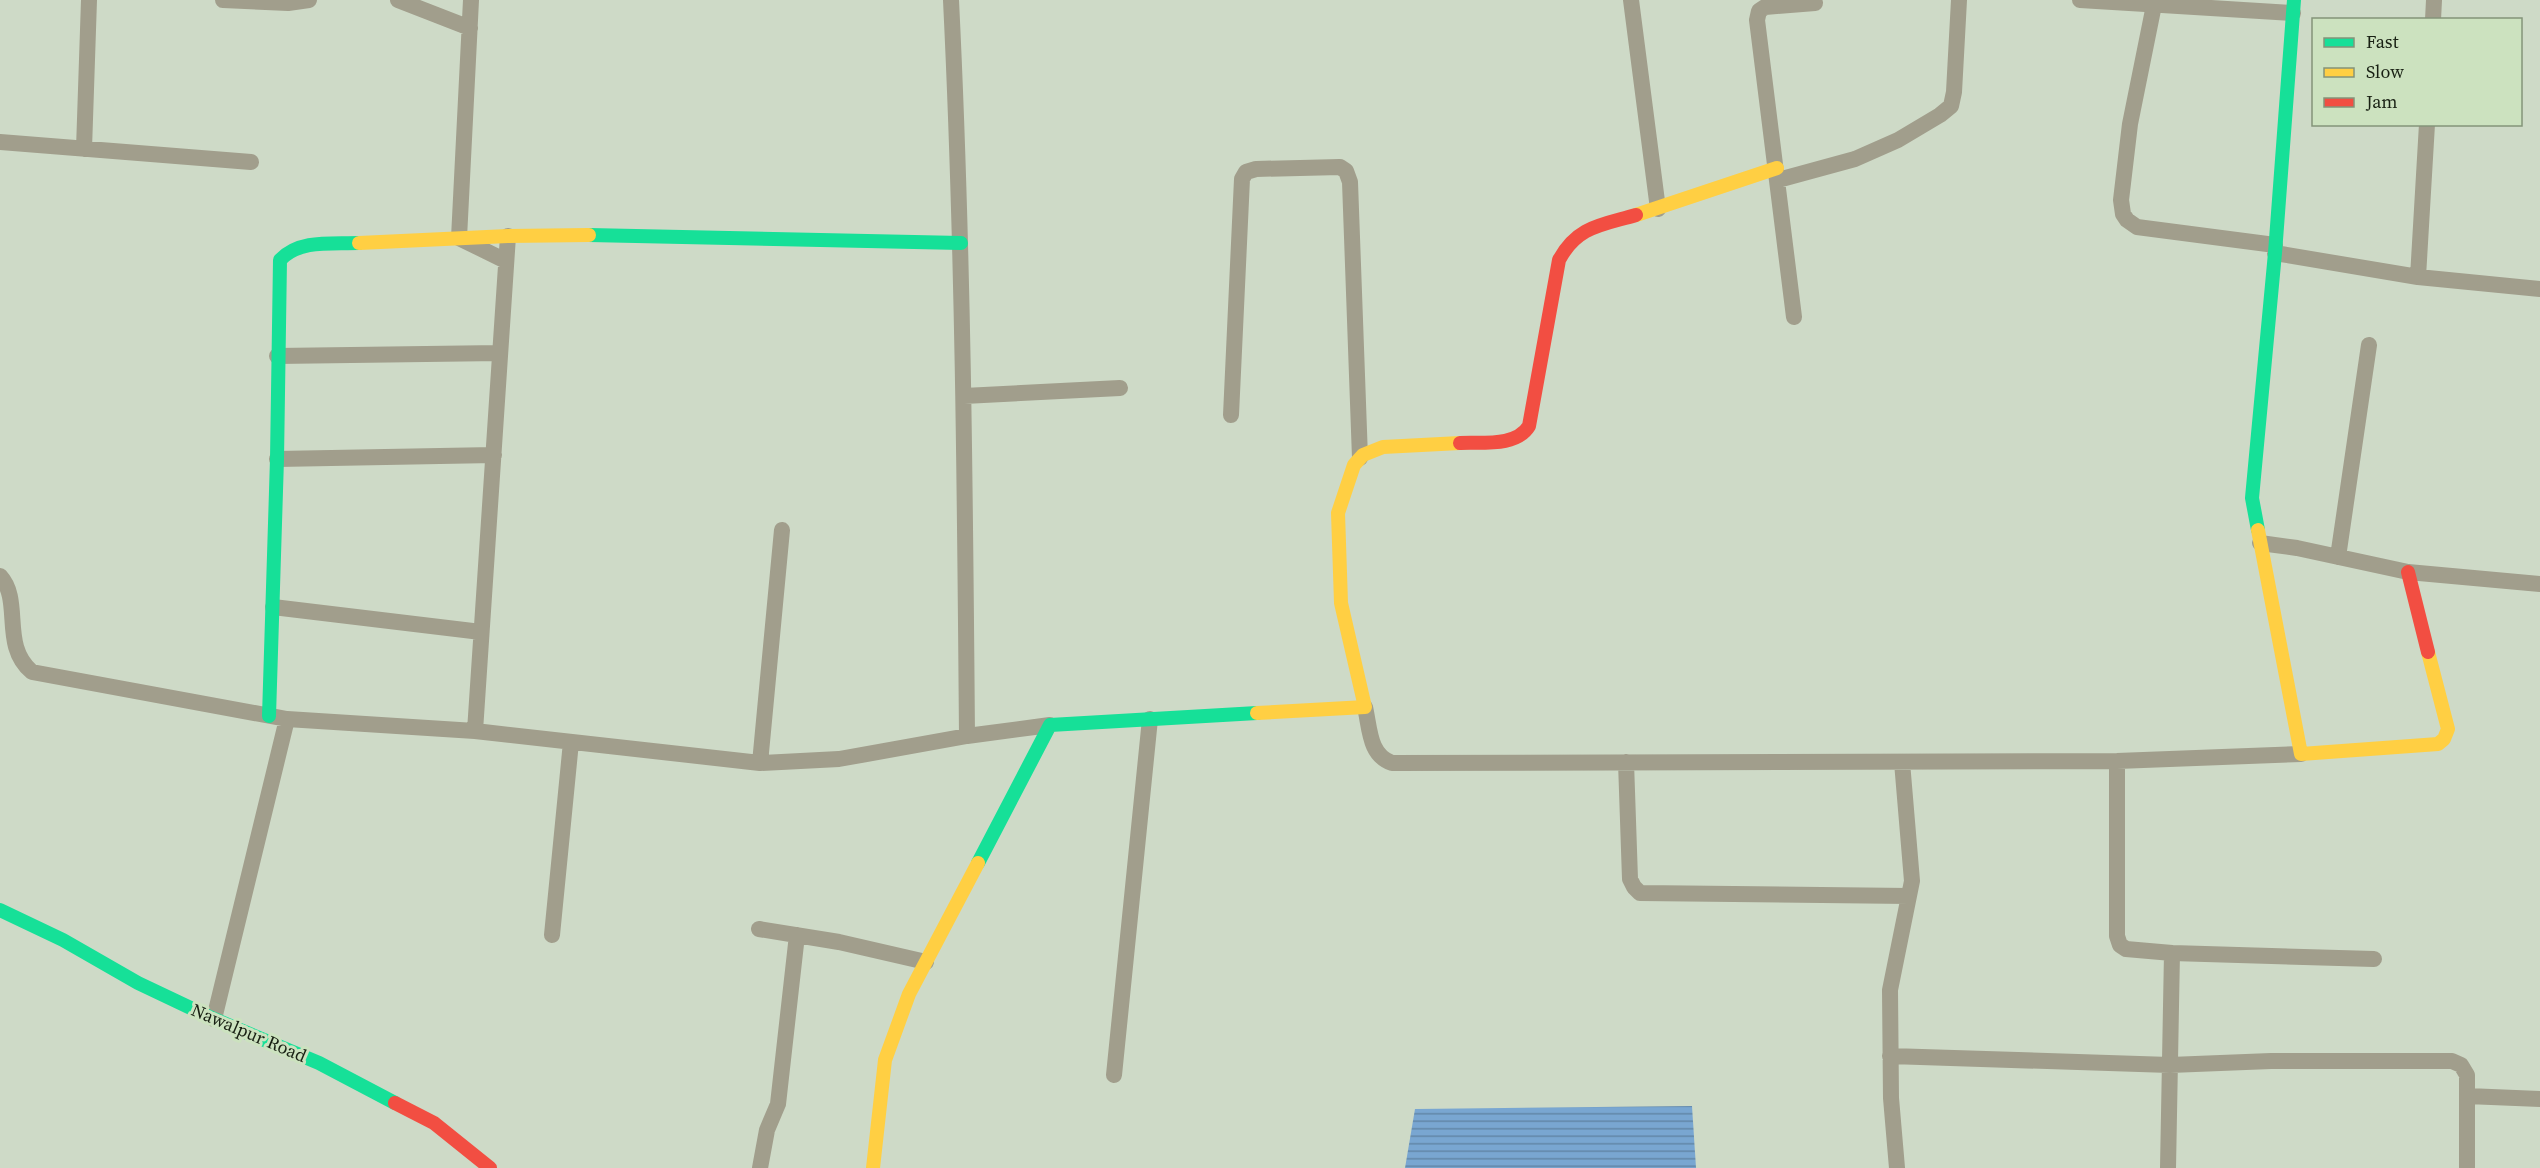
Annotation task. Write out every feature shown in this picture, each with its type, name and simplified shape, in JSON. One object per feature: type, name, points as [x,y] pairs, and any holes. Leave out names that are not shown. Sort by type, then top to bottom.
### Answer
[{"type":"street","points":[[84,149],[89,0]]},
{"type":"street","points":[[223,0],[288,3],[309,0]]},
{"type":"street","points":[[398,0],[470,28]]},
{"type":"street","points":[[459,238],[471,0]]},
{"type":"street","points":[[951,0],[964,396],[967,736]]},
{"type":"street","points":[[1631,0],[1658,209]]},
{"type":"street","points":[[1959,0],[1954,92],[1951,106],[1940,115],[1898,140],[1855,159],[1777,174],[1586,231],[1575,238],[1558,260],[1529,426],[1523,436],[1514,440],[1383,447],[1360,458],[1354,465],[1338,513],[1341,603],[1375,750],[1380,759],[1392,763],[2116,761],[2301,754],[2438,744],[2444,739],[2448,729],[2408,572]]},
{"type":"street","points":[[2080,0],[2154,5],[2294,6],[2275,249],[2252,474],[2252,498],[2301,754]]},
{"type":"street","points":[[2433,18],[2434,0]]},
{"type":"street","points":[[1794,317],[1757,21],[1759,12],[1765,7],[1815,3]]},
{"type":"street","points":[[2154,5],[2130,124],[2121,200],[2123,214],[2137,228],[2275,249],[2418,277],[2540,289]]},
{"type":"street","points":[[2418,277],[2427,126]]},
{"type":"street","points":[[0,142],[251,162]]},
{"type":"street","points":[[1231,416],[1242,179],[1246,172],[1256,169],[1340,167],[1346,171],[1350,182],[1360,458]]},
{"type":"street","points":[[269,716],[280,260],[287,252],[299,246],[332,243],[508,236],[631,236],[960,243]]},
{"type":"street","points":[[475,731],[508,236]]},
{"type":"street","points":[[459,238],[506,261]]},
{"type":"street","points":[[2338,557],[2369,345]]},
{"type":"street","points":[[277,356],[500,353]]},
{"type":"street","points":[[964,396],[1120,388]]},
{"type":"street","points":[[277,459],[494,455]]},
{"type":"street","points":[[760,763],[782,530]]},
{"type":"street","points":[[2260,543],[2408,572],[2540,584]]},
{"type":"street","points":[[0,576],[6,591],[9,649],[18,664],[32,672],[286,719],[475,731],[760,763],[839,759],[967,736],[1050,725],[1365,707]]},
{"type":"street","points":[[273,607],[481,632]]},
{"type":"street","points":[[214,1019],[286,719]]},
{"type":"street","points":[[1114,1075],[1150,719]]},
{"type":"street","points":[[873,1168],[885,1060],[909,994],[1050,725]]},
{"type":"street","points":[[552,934],[572,742]]},
{"type":"street","points":[[2116,761],[2117,936],[2120,945],[2126,949],[2172,953],[2374,959]]},
{"type":"street","points":[[1626,762],[1630,879],[1640,893],[1909,896]]},
{"type":"street","points":[[1897,1168],[1890,1056],[1890,990],[1912,881],[1902,762]]},
{"type":"street","name":"Nawalpur Road","points":[[0,909],[63,940],[138,983],[214,1019],[319,1063],[434,1123],[490,1168]]},
{"type":"street","points":[[759,929],[926,962]]},
{"type":"street","points":[[760,1168],[767,1130],[778,1104],[797,935]]},
{"type":"street","points":[[2168,1168],[2172,953]]},
{"type":"street","points":[[1890,1056],[2170,1065],[2271,1061],[2452,1061],[2461,1065],[2467,1075],[2467,1168]]},
{"type":"street","points":[[2467,1096],[2540,1099]]},
{"type":"water","points":[[1692,1106],[1696,1168],[1405,1168],[1415,1109]]},
{"type":"traffic: fast","points":[[2258,530],[2252,498],[2275,253],[2294,0]]},
{"type":"traffic: fast","points":[[589,235],[961,243]]},
{"type":"traffic: fast","points":[[269,716],[280,260],[288,253],[306,246],[359,243]]},
{"type":"traffic: fast","points":[[978,863],[1050,725],[1257,713]]},
{"type":"traffic: fast","points":[[0,910],[63,940],[138,983],[214,1019],[319,1063],[395,1103]]},
{"type":"traffic: slow","points":[[1636,215],[1777,168]]},
{"type":"traffic: slow","points":[[359,243],[508,236],[589,235]]},
{"type":"traffic: slow","points":[[1257,713],[1365,707],[1341,603],[1338,513],[1354,465],[1363,455],[1383,447],[1460,443]]},
{"type":"traffic: slow","points":[[2258,530],[2301,754],[2438,744],[2444,739],[2448,729],[2428,652]]},
{"type":"traffic: slow","points":[[873,1168],[885,1060],[909,994],[978,863]]},
{"type":"traffic: jam","points":[[1460,443],[1489,443],[1508,440],[1523,433],[1529,426],[1559,260],[1566,249],[1582,233],[1636,215]]},
{"type":"traffic: jam","points":[[2408,572],[2428,652]]},
{"type":"traffic: jam","points":[[395,1103],[434,1123],[490,1168]]}]
